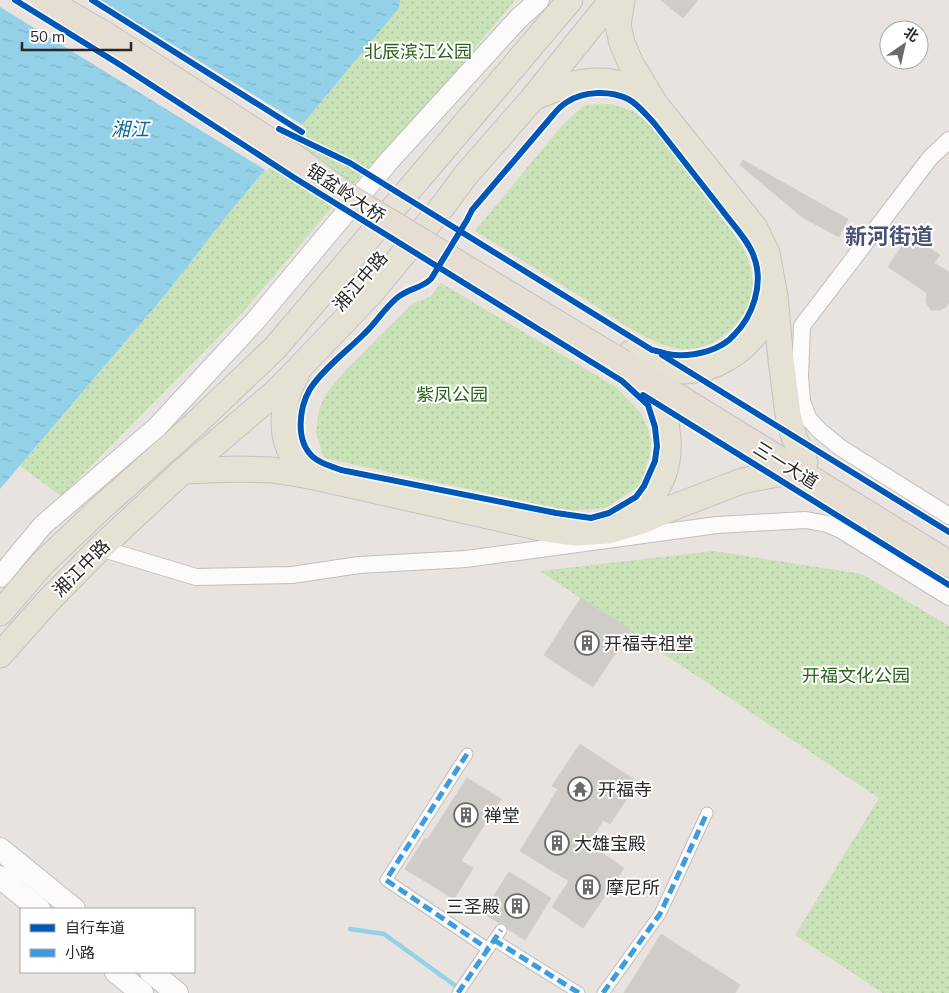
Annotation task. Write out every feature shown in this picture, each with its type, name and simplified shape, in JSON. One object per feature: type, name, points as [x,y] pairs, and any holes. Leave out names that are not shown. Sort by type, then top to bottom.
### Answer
[{"type":"highway","name":"银盆岭大桥","points":[[45,0],[105,35],[283,150],[351,199],[628,359]]},
{"type":"highway","name":"银盆岭大桥","points":[[73,0],[300,142],[361,186],[628,359]]},
{"type":"highway","name":"三一大道","points":[[628,359],[802,467],[949,564]]},
{"type":"highway","name":"三一大道","points":[[802,467],[949,548]]},
{"type":"main road","name":"湘江中路","points":[[0,613],[42,564],[275,348],[570,0]]},
{"type":"main road","name":"湘江中路","points":[[0,655],[49,600],[100,548],[183,471],[277,391],[371,293],[443,206],[465,176],[533,98],[612,0]]},
{"type":"main road","points":[[183,471],[272,470],[310,476],[576,533],[608,531],[636,524],[669,509],[742,482],[802,467],[788,415],[772,276],[767,253],[755,228],[656,105],[631,64],[622,43],[618,26],[622,0]]},
{"type":"main road","points":[[533,98],[557,87],[594,80],[630,87],[642,92],[656,105]]},
{"type":"main road","points":[[628,359],[686,371],[722,361],[744,346],[760,326],[766,312],[772,276]]},
{"type":"main road","points":[[608,531],[624,523],[652,497],[669,460],[666,419],[660,402],[628,359]]},
{"type":"main road","points":[[302,366],[290,387],[284,422],[288,447],[294,459],[310,476]]},
{"type":"main road","points":[[0,850],[73,908]]},
{"type":"main road","points":[[0,877],[38,908]]},
{"type":"main road","points":[[117,973],[142,993]]},
{"type":"main road","points":[[152,973],[177,993]]},
{"type":"street","points":[[0,577],[43,525],[157,427],[256,320],[388,162],[518,20],[540,0]]},
{"type":"street","points":[[518,20],[556,0]]},
{"type":"street","points":[[949,140],[930,158],[802,326],[800,376],[802,401],[808,418],[820,432],[841,448],[949,516]]},
{"type":"street","points":[[100,548],[196,577],[292,575],[359,565],[466,559],[716,525],[806,520],[827,524],[841,530],[949,597]]},
{"type":"street","points":[[467,754],[386,880],[494,940],[579,993]]},
{"type":"street","points":[[603,993],[660,914],[707,813]]},
{"type":"street","points":[[460,989],[494,940]]},
{"type":"green space","name":"北辰滨江公园","points":[[400,0],[515,0],[445,84],[327,213],[244,311],[61,496],[20,466],[165,295],[229,213],[399,8]]},
{"type":"green space","points":[[611,104],[633,111],[654,128],[741,244],[749,262],[752,289],[748,307],[743,316],[731,329],[709,344],[691,349],[682,349],[659,343],[646,337],[475,231],[564,123],[585,105]]},
{"type":"green space","name":"紫凤公园","points":[[441,283],[616,387],[641,413],[649,432],[651,442],[650,455],[640,486],[605,508],[570,511],[324,458],[316,432],[319,409],[327,392],[345,371],[413,303],[430,297]]},
{"type":"green space","name":"开福文化公园","points":[[714,551],[862,574],[949,626],[949,993],[883,993],[795,935],[879,798],[540,571]]},
{"type":"water","name":"湘江","points":[[0,0],[400,0],[399,8],[229,213],[165,295],[0,489]]},
{"type":"pier","points":[[0,0],[100,0],[304,126],[267,171],[0,7]]},
{"type":"building","points":[[661,0],[698,0],[683,18]]},
{"type":"building","points":[[743,160],[848,219],[839,237],[802,217],[740,165]]},
{"type":"building","points":[[909,235],[940,255],[934,263],[949,272],[949,302],[946,307],[940,310],[931,310],[926,302],[927,293],[888,267]]},
{"type":"building","name":"开福寺祖堂","points":[[581,598],[631,630],[593,687],[544,655]]},
{"type":"building","points":[[580,744],[638,782],[610,824],[603,820],[589,844],[624,868],[583,928],[552,907],[569,881],[520,851],[558,789],[552,786]]},
{"type":"building","points":[[467,778],[501,799],[461,861],[473,868],[454,899],[405,869],[425,838],[427,840]]},
{"type":"building","name":"三圣殿","points":[[509,872],[551,898],[525,940],[508,929],[505,924],[499,923],[483,913]]},
{"type":"building","points":[[661,934],[740,985],[735,993],[624,993]]},
{"type":"waterway","points":[[350,929],[384,934],[460,989]]},
{"type":"marked path","points":[[467,754],[386,880],[488,949]]},
{"type":"marked path","points":[[603,993],[660,914],[707,813]]},
{"type":"marked path","points":[[458,993],[501,930]]},
{"type":"marked path","points":[[494,940],[579,993]]},
{"type":"cycle path","points":[[15,0],[122,66],[293,177],[622,381],[648,405],[655,427],[657,446],[655,461],[644,486],[636,497],[609,513],[591,518],[556,513],[341,470],[316,459],[307,450],[301,433],[301,415],[310,389],[328,367],[369,329],[396,299],[431,279],[467,220],[472,210],[560,108],[574,98],[589,94],[605,93],[628,99],[642,110],[744,239],[752,251],[757,267],[757,289],[747,319],[734,335],[722,345],[691,355],[675,355],[652,350],[350,163],[279,129]]},
{"type":"cycle path","points":[[92,0],[302,132]]},
{"type":"cycle path","points":[[662,355],[949,532]]},
{"type":"cycle path","points":[[643,395],[949,585]]},
{"type":"place","name":"开福寺祖堂","points":[[587,643]]},
{"type":"place","name":"开福寺","points":[[580,789]]},
{"type":"place","name":"禅堂","points":[[466,815]]},
{"type":"place","name":"大雄宝殿","points":[[557,843]]},
{"type":"place","name":"摩尼所","points":[[588,887]]},
{"type":"place","name":"三圣殿","points":[[517,906]]},
{"type":"district","name":"新河街道","points":[[889,236]]}]
